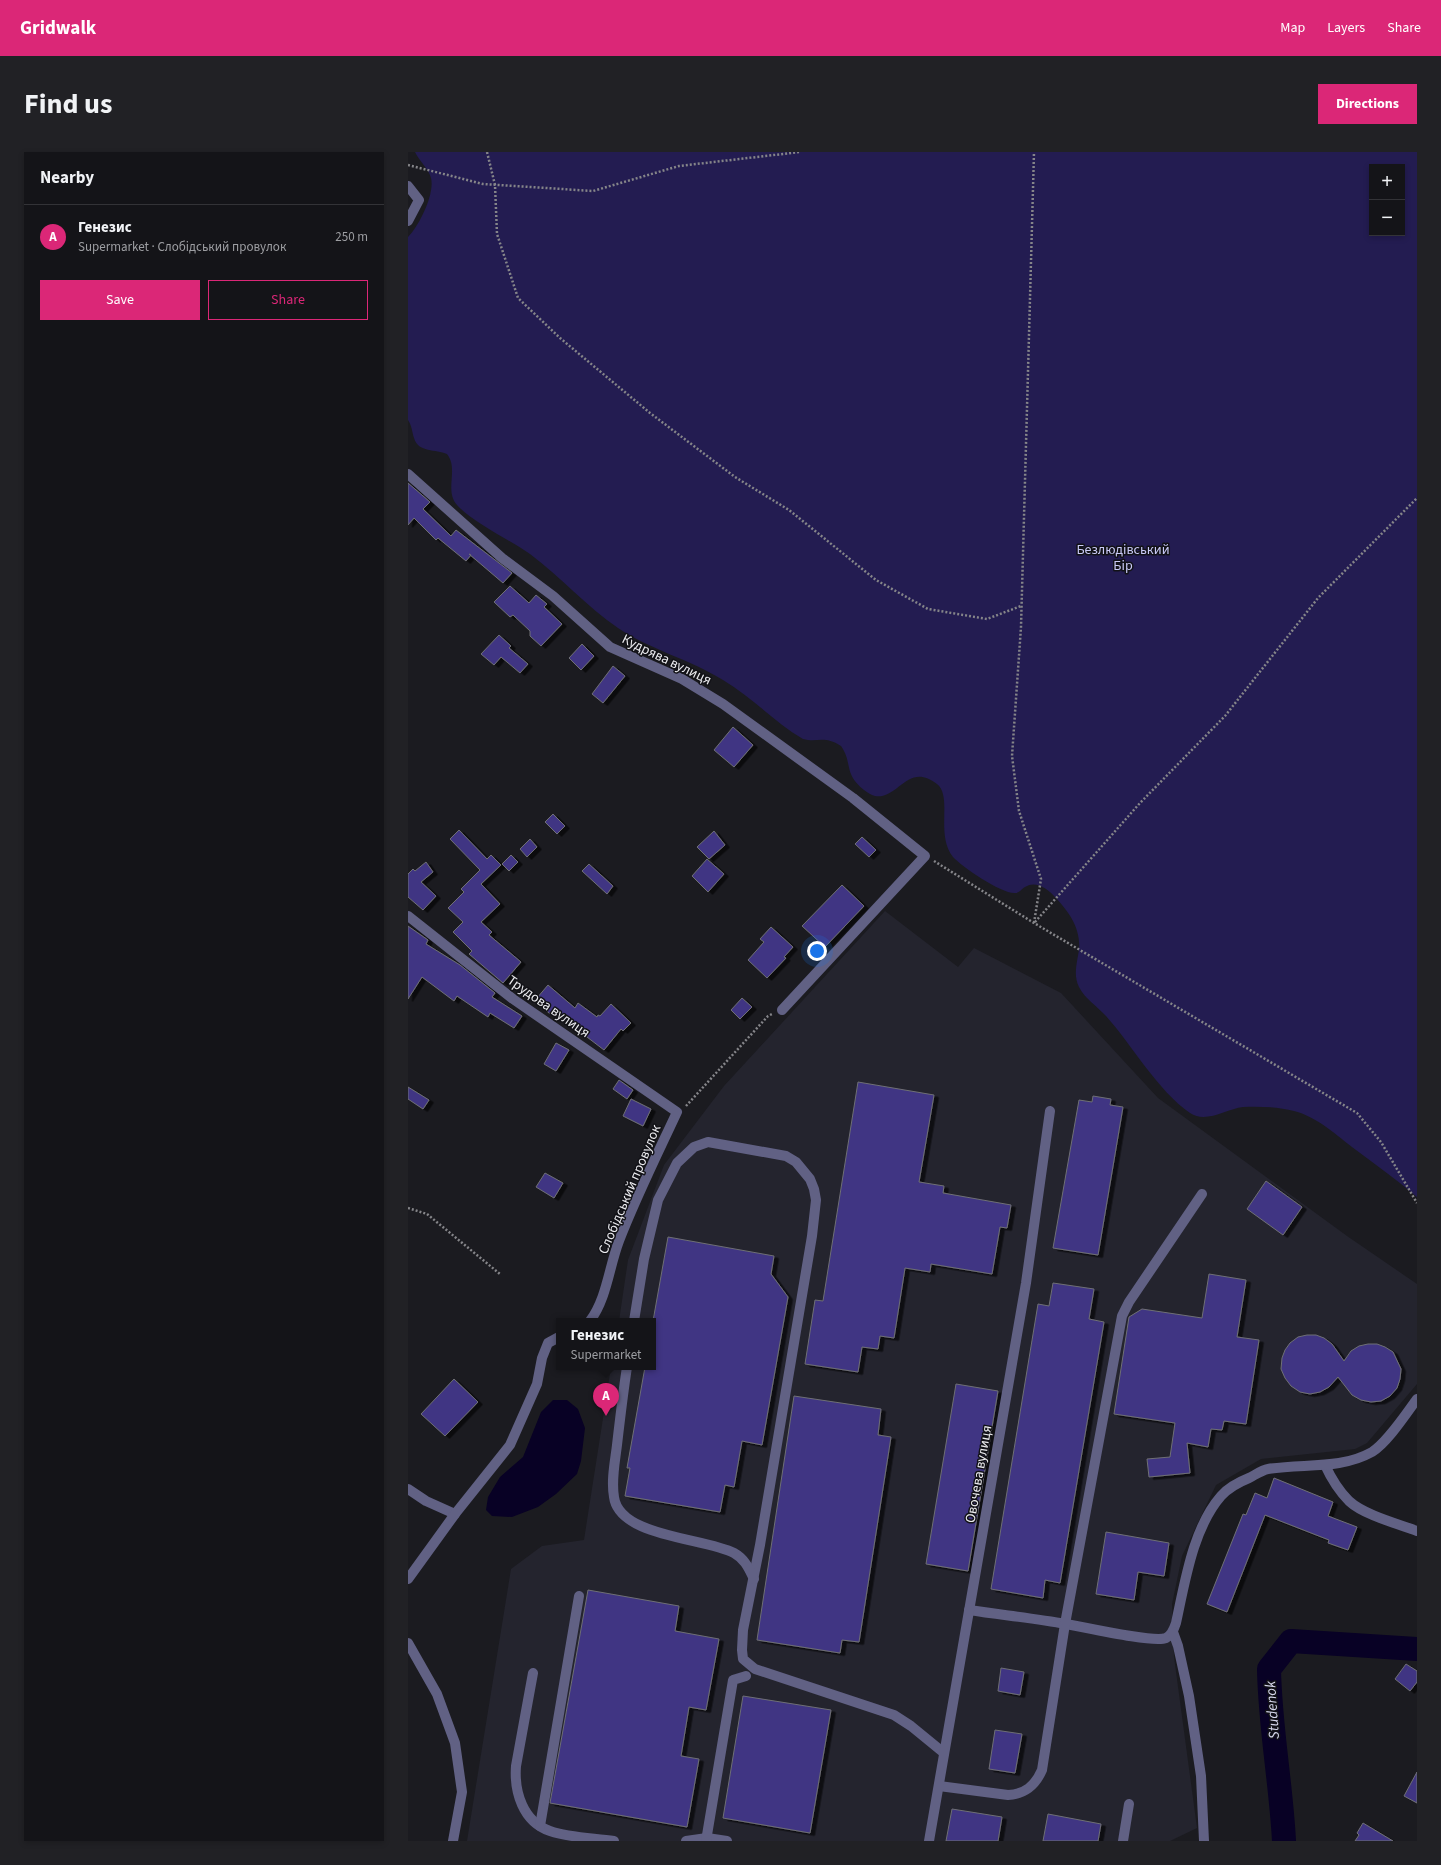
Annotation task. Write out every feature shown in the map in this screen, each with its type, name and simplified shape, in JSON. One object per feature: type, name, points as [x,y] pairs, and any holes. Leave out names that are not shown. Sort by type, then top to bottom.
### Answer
[{"type":"street","points":[[408,186],[419,200],[408,221]]},
{"type":"street","name":"Кудрява вулиця","points":[[408,474],[502,558],[553,596],[610,647],[682,679],[723,704],[853,798],[925,856]]},
{"type":"street","points":[[782,1010],[925,856]]},
{"type":"street","name":"Трудова вулиця","points":[[408,916],[513,999],[677,1112]]},
{"type":"street","name":"Овочева вулиця","points":[[929,1841],[1026,1283],[1050,1111]]},
{"type":"street","name":"Слобідський провулок","points":[[591,1318],[603,1294],[619,1242],[647,1175],[677,1112]]},
{"type":"street","points":[[634,1318],[644,1260],[658,1200],[677,1163],[694,1147],[708,1142],[786,1156],[804,1170],[812,1184],[816,1200],[812,1236],[754,1579],[743,1630],[743,1659],[755,1670],[894,1715],[911,1726],[944,1753]]},
{"type":"street","points":[[939,1786],[1008,1795],[1025,1791],[1033,1786],[1042,1770],[1065,1624],[1122,1316],[1129,1302],[1202,1194]]},
{"type":"street","points":[[408,1579],[455,1514],[510,1445],[537,1384],[542,1358],[548,1343],[556,1339]]},
{"type":"street","points":[[627,1370],[614,1474],[614,1498],[620,1512],[630,1520],[658,1532],[716,1546],[735,1553],[744,1561],[754,1579]]},
{"type":"street","points":[[1204,1841],[1201,1776],[1187,1688],[1178,1646],[1173,1632],[1194,1549],[1208,1515],[1222,1495],[1237,1484],[1266,1469],[1325,1466],[1355,1459],[1373,1451],[1392,1432],[1417,1399]]},
{"type":"street","points":[[1325,1466],[1332,1481],[1350,1502],[1375,1516],[1417,1531]]},
{"type":"street","points":[[408,1489],[426,1501],[455,1514]]},
{"type":"street","points":[[540,1826],[579,1596]]},
{"type":"street","points":[[969,1610],[1157,1639],[1166,1638],[1173,1632]]},
{"type":"street","points":[[408,1644],[437,1694],[455,1743],[462,1792],[453,1841]]},
{"type":"street","points":[[533,1673],[515,1780],[516,1793],[521,1805],[529,1816],[540,1826],[550,1831],[614,1841]]},
{"type":"street","points":[[707,1840],[733,1680],[746,1676]]},
{"type":"street","points":[[1123,1841],[1129,1804]]},
{"type":"street","points":[[686,1841],[727,1841]]},
{"type":"path","points":[[487,152],[495,185],[498,234],[518,298],[560,338],[650,413],[735,477],[790,510],[876,580],[928,610],[987,619],[1021,606]]},
{"type":"path","points":[[408,165],[483,184],[593,191],[679,166],[800,152]]},
{"type":"path","points":[[1034,152],[1021,606],[1012,756],[1019,811],[1042,879],[1034,923]]},
{"type":"path","points":[[1034,923],[1140,803],[1224,716],[1318,598],[1417,498]]},
{"type":"path","points":[[925,856],[1034,923],[1357,1113],[1380,1142],[1417,1203]]},
{"type":"path","points":[[677,1112],[690,1103],[768,1016],[782,1010]]},
{"type":"path","points":[[408,1208],[427,1214],[500,1274]]},
{"type":"shaded area","points":[[885,911],[958,967],[974,948],[1061,993],[1158,1098],[1347,1236],[1417,1284],[1417,1384],[1367,1443],[1355,1449],[1261,1459],[1216,1485],[1182,1556],[1172,1604],[1174,1657],[1197,1828],[1170,1841],[467,1841],[511,1569],[542,1546],[584,1540],[611,1370],[656,1370],[656,1318],[619,1318],[628,1260],[664,1165],[724,1086]]},
{"type":"shaded area","points":[[553,1400],[567,1400],[578,1409],[585,1428],[581,1461],[577,1474],[556,1494],[538,1507],[512,1517],[492,1516],[486,1510],[488,1497],[500,1477],[523,1457],[541,1412]]},
{"type":"green space","name":"Безлюдівський Бір","points":[[415,152],[1417,152],[1417,1197],[1319,1122],[1303,1114],[1269,1107],[1236,1108],[1216,1115],[1203,1117],[1190,1113],[1167,1093],[1116,1028],[1088,999],[1079,987],[1076,978],[1079,950],[1078,935],[1073,921],[1055,897],[1042,886],[1033,884],[1017,893],[1001,889],[973,873],[953,857],[945,838],[944,798],[942,790],[937,784],[927,778],[918,777],[911,779],[883,796],[875,796],[869,793],[857,784],[853,778],[845,752],[841,746],[825,740],[803,739],[723,680],[697,666],[631,636],[618,628],[530,554],[472,518],[457,505],[453,499],[451,486],[452,466],[447,454],[428,450],[419,446],[416,443],[408,420],[408,237],[421,218],[431,192],[431,178]]},
{"type":"building","points":[[408,483],[430,502],[423,509],[451,536],[456,530],[512,573],[503,583],[471,555],[466,561],[438,538],[436,540],[414,518],[408,525]]},
{"type":"building","points":[[510,586],[529,603],[536,595],[547,604],[544,607],[562,624],[541,646],[530,636],[530,631],[513,615],[510,617],[494,602]]},
{"type":"building","points":[[499,635],[511,646],[509,648],[528,664],[520,673],[501,657],[494,665],[481,654]]},
{"type":"building","points":[[582,644],[594,656],[581,670],[569,658]]},
{"type":"building","points":[[613,666],[625,676],[603,703],[592,694]]},
{"type":"building","points":[[733,727],[753,745],[734,767],[714,750]]},
{"type":"building","points":[[553,814],[565,826],[557,834],[545,822]]},
{"type":"building","points":[[459,830],[487,859],[491,855],[501,865],[481,884],[500,904],[481,922],[492,932],[489,935],[521,962],[503,983],[469,954],[472,951],[453,932],[463,922],[448,908],[464,892],[461,889],[480,870],[450,839]]},
{"type":"building","points":[[714,831],[725,845],[709,859],[697,847]]},
{"type":"building","points":[[862,837],[876,850],[869,857],[855,844]]},
{"type":"building","points":[[530,839],[537,847],[527,857],[520,849]]},
{"type":"building","points":[[511,855],[518,862],[509,871],[502,864]]},
{"type":"building","points":[[707,859],[724,874],[708,892],[692,876]]},
{"type":"building","points":[[426,862],[433,872],[421,882],[436,896],[423,910],[408,897],[408,874],[413,869],[415,871]]},
{"type":"building","points":[[589,864],[613,886],[607,894],[582,871]]},
{"type":"building","points":[[842,885],[864,906],[825,947],[802,926]]},
{"type":"building","points":[[408,926],[428,940],[426,944],[460,965],[495,993],[492,997],[522,1016],[514,1028],[490,1013],[488,1017],[457,996],[454,1001],[422,977],[408,999]]},
{"type":"building","points":[[771,927],[793,947],[784,957],[786,958],[767,978],[748,960],[764,942],[760,939]]},
{"type":"building","points":[[548,985],[575,1008],[578,1003],[597,1017],[598,1015],[600,1016],[611,1004],[631,1023],[623,1031],[621,1029],[604,1050],[553,1011],[550,1014],[537,1002],[537,998]]},
{"type":"building","points":[[742,998],[752,1007],[740,1019],[731,1010]]},
{"type":"building","points":[[556,1043],[569,1050],[556,1071],[544,1064]]},
{"type":"building","points":[[619,1080],[633,1090],[627,1099],[613,1089]]},
{"type":"building","points":[[858,1082],[934,1095],[919,1182],[944,1186],[943,1193],[1011,1205],[1007,1228],[1000,1227],[992,1274],[931,1264],[930,1272],[905,1268],[894,1338],[880,1336],[878,1349],[862,1347],[858,1372],[805,1364],[815,1300],[823,1301]]},
{"type":"building","points":[[408,1087],[429,1100],[423,1109],[408,1099]]},
{"type":"building","points":[[1093,1096],[1111,1099],[1110,1105],[1123,1107],[1098,1255],[1053,1248],[1079,1100],[1092,1102]]},
{"type":"building","points":[[631,1099],[651,1109],[643,1126],[623,1116]]},
{"type":"building","points":[[545,1173],[563,1183],[554,1198],[536,1187]]},
{"type":"building","points":[[1266,1181],[1302,1207],[1283,1235],[1247,1209]]},
{"type":"building","points":[[668,1237],[774,1256],[771,1274],[788,1297],[762,1445],[742,1441],[734,1487],[725,1485],[720,1512],[625,1496],[630,1468],[627,1468],[644,1370],[656,1370],[656,1318],[654,1318]]},
{"type":"building","points":[[1209,1274],[1246,1280],[1237,1337],[1259,1340],[1246,1424],[1224,1421],[1222,1430],[1211,1429],[1208,1447],[1187,1443],[1190,1473],[1149,1477],[1147,1459],[1170,1457],[1175,1423],[1114,1414],[1129,1317],[1142,1309],[1202,1318]]},
{"type":"building","points":[[1053,1283],[1094,1289],[1089,1319],[1104,1322],[1060,1583],[1045,1580],[1043,1598],[991,1589],[1038,1304],[1049,1306]]},
{"type":"building","points":[[1316,1335],[1324,1338],[1332,1344],[1344,1361],[1351,1351],[1359,1346],[1377,1344],[1385,1347],[1393,1352],[1401,1369],[1397,1388],[1390,1396],[1381,1401],[1371,1402],[1361,1400],[1352,1395],[1338,1377],[1329,1387],[1320,1392],[1310,1394],[1300,1392],[1291,1386],[1285,1378],[1281,1369],[1282,1358],[1290,1343],[1298,1337]]},
{"type":"building","points":[[454,1379],[478,1402],[445,1436],[421,1414]]},
{"type":"building","points":[[956,1384],[998,1391],[968,1571],[926,1564]]},
{"type":"building","points":[[794,1396],[881,1409],[878,1435],[891,1437],[859,1642],[842,1640],[840,1653],[757,1640]]},
{"type":"building","points":[[1274,1478],[1333,1502],[1328,1516],[1357,1527],[1348,1550],[1328,1543],[1329,1540],[1265,1515],[1227,1612],[1207,1604],[1243,1514],[1246,1515],[1255,1493],[1267,1498]]},
{"type":"building","points":[[1106,1532],[1169,1543],[1164,1576],[1138,1572],[1134,1600],[1096,1594]]},
{"type":"building","points":[[588,1590],[679,1606],[675,1631],[719,1639],[706,1710],[689,1707],[681,1756],[699,1759],[687,1827],[550,1803]]},
{"type":"building","points":[[1406,1664],[1417,1671],[1417,1682],[1410,1691],[1395,1679]]},
{"type":"building","points":[[1001,1668],[1024,1672],[1020,1695],[998,1691]]},
{"type":"building","points":[[743,1696],[831,1710],[810,1833],[723,1818]]},
{"type":"building","points":[[995,1730],[1022,1734],[1015,1773],[989,1769]]},
{"type":"building","points":[[1417,1772],[1417,1803],[1404,1796]]},
{"type":"building","points":[[952,1809],[1002,1817],[998,1841],[946,1841]]},
{"type":"building","points":[[1048,1814],[1101,1824],[1098,1841],[1043,1841]]},
{"type":"building","points":[[1363,1823],[1393,1841],[1355,1841],[1359,1835],[1357,1833]]},
{"type":"waterway","name":"Studenok","points":[[1284,1841],[1281,1798],[1271,1712],[1269,1669],[1291,1641],[1417,1649]]},
{"type":"place","name":"Генезис","points":[[606,1416]]}]
